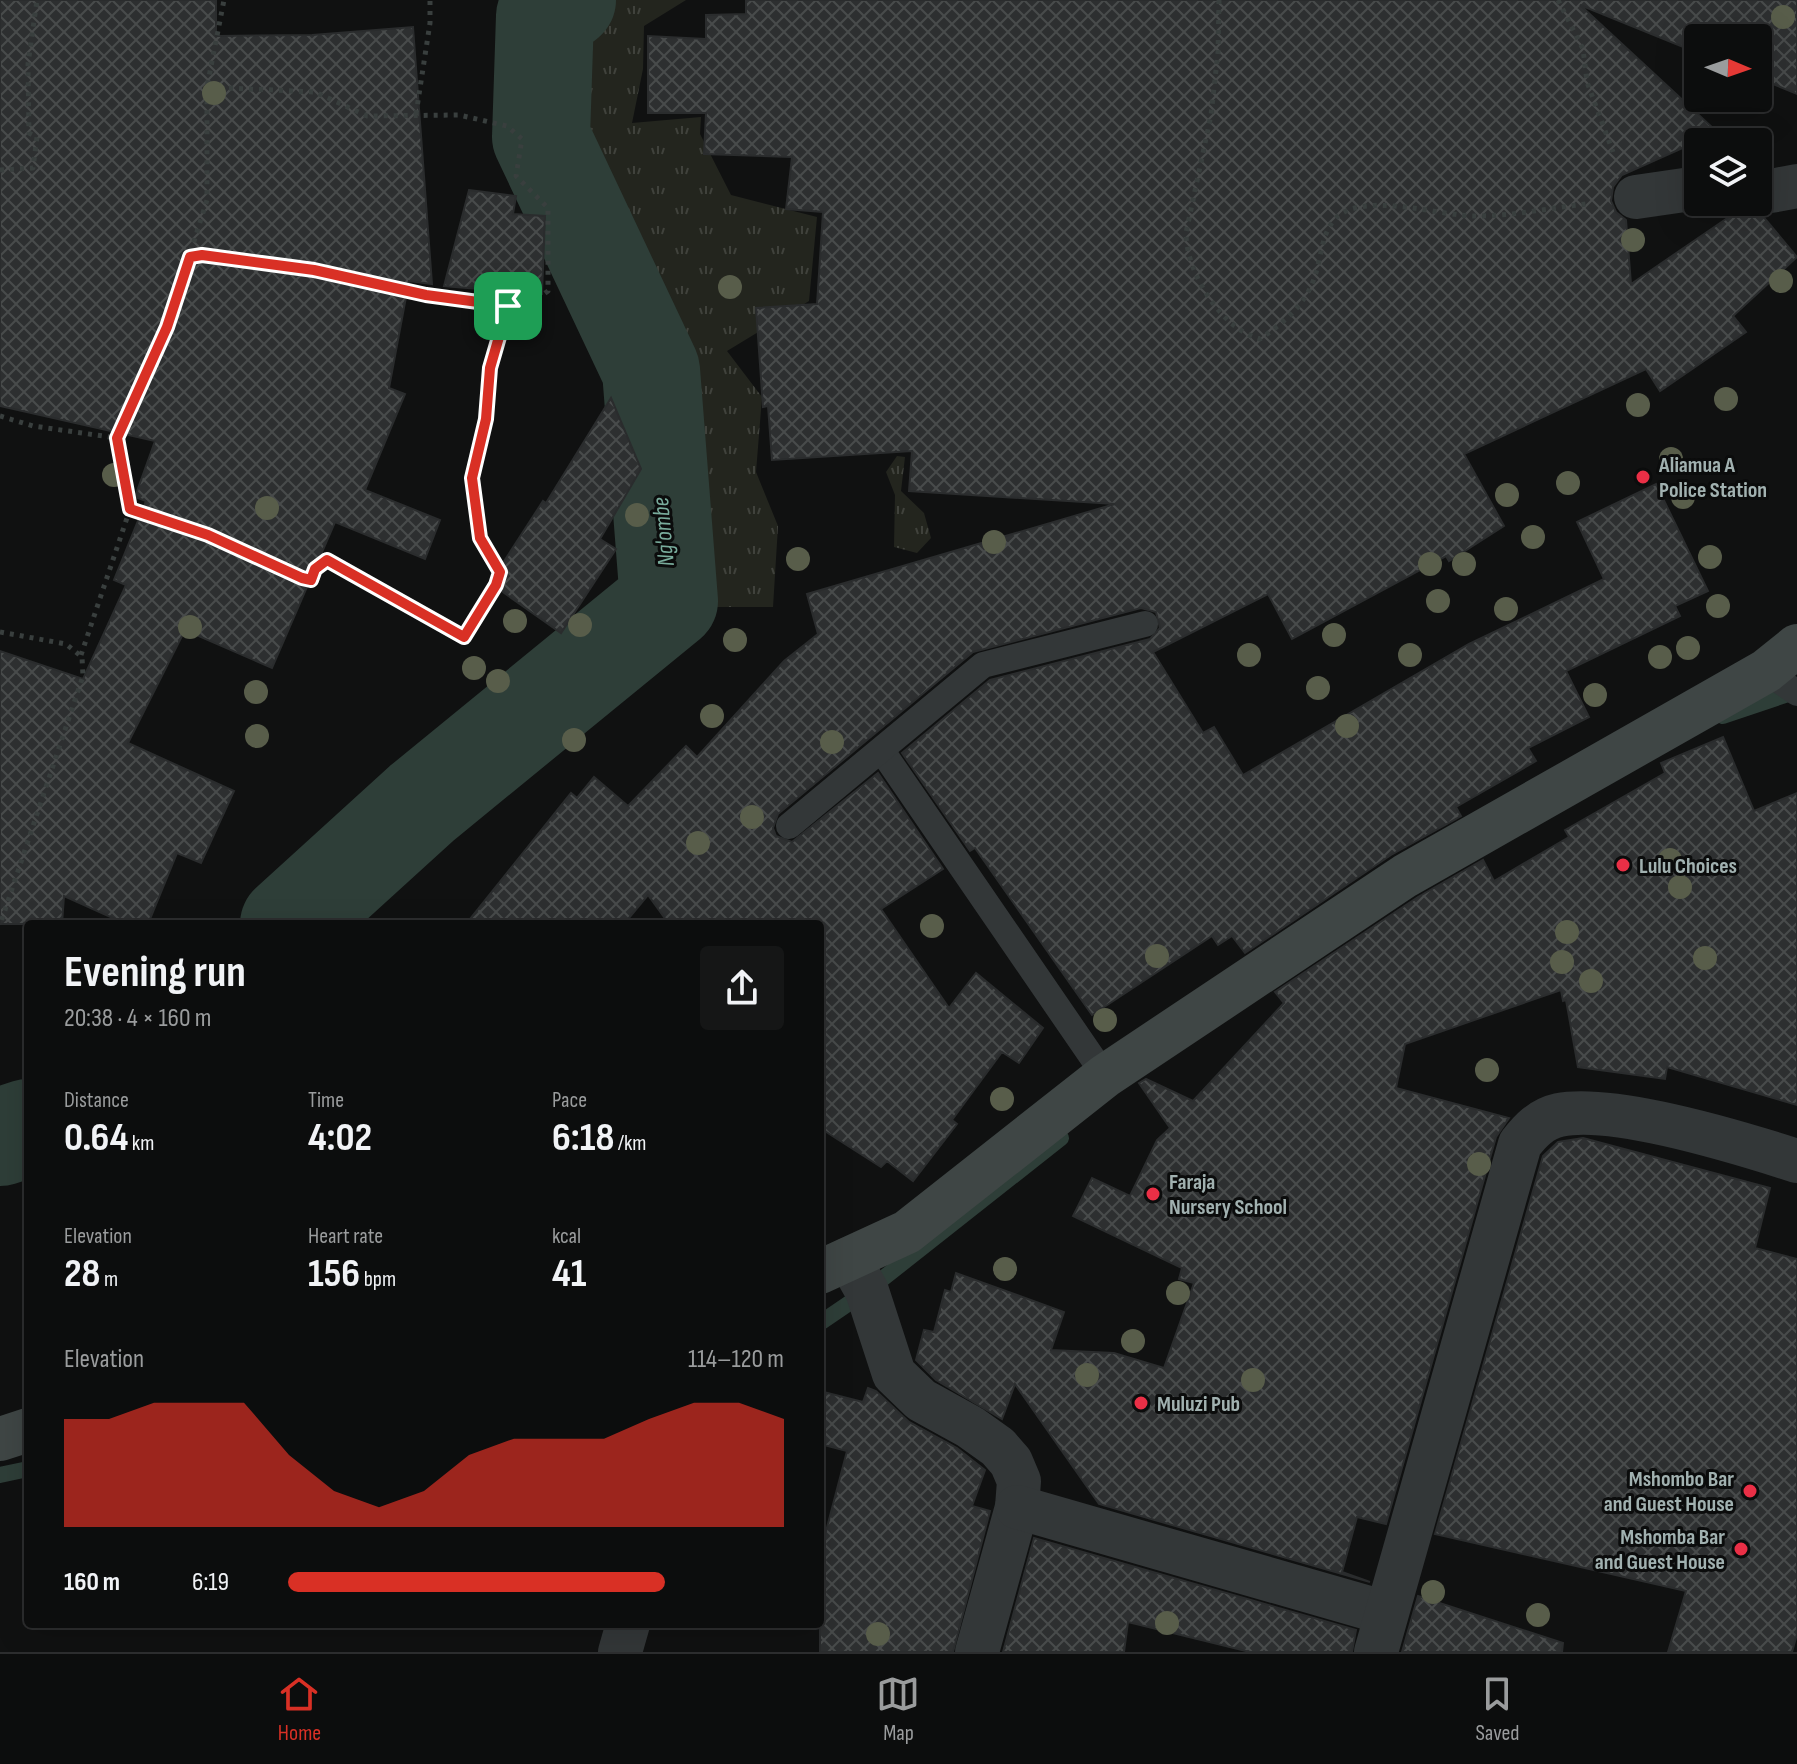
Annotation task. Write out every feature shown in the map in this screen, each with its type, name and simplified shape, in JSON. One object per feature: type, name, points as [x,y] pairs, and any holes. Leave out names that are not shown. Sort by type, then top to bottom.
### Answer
[{"type":"street","points":[[1772,191],[1797,186]]},
{"type":"street","points":[[1636,197],[1684,190]]},
{"type":"street","points":[[977,1652],[1017,1507],[1019,1481],[1011,1462],[998,1447],[970,1427],[921,1400],[894,1374],[867,1291],[835,1266],[907,1232],[1105,1076],[1405,876],[1787,670]]},
{"type":"street","points":[[1017,1507],[1381,1632],[1520,1144],[1530,1131],[1561,1115],[1638,1119],[1797,1161]]},
{"type":"street","points":[[0,1439],[24,1431]]},
{"type":"street","points":[[620,1652],[627,1628]]},
{"type":"lane","points":[[789,826],[983,665],[1145,624]]},
{"type":"lane","points":[[882,751],[1105,1076]]},
{"type":"path","points":[[0,170],[33,168],[37,137],[29,133],[28,64],[37,0]]},
{"type":"path","points":[[0,925],[83,676],[80,656],[130,509],[117,438],[167,327],[207,200],[207,87],[224,0]]},
{"type":"path","points":[[416,114],[430,0]]},
{"type":"path","points":[[1219,0],[1218,52],[1211,115],[1194,184],[1186,249],[1205,289],[1245,335],[1260,339],[1288,320],[1306,300],[1318,269],[1325,233],[1337,217],[1357,208],[1390,206],[1477,216],[1636,197],[1622,173],[1587,82],[1583,49],[1558,0]]},
{"type":"path","points":[[190,257],[314,270],[426,295],[508,306],[532,303],[548,291],[548,208],[516,176],[522,139],[507,126],[459,115],[367,116],[315,92],[207,87]]},
{"type":"path","points":[[130,509],[208,535],[302,578],[311,580],[315,569],[327,560],[464,637],[496,585],[500,572],[480,538],[472,478],[486,419],[490,368],[508,306]]},
{"type":"path","points":[[0,416],[33,426],[117,438]]},
{"type":"path","points":[[0,632],[66,644],[80,656]]},
{"type":"green space","points":[[549,0],[686,0],[644,26],[643,69],[632,123],[701,117],[700,134],[731,195],[817,217],[809,301],[727,351],[762,397],[756,472],[778,526],[773,607],[650,607],[658,529],[641,451],[593,354],[576,254],[530,162],[529,22]]},
{"type":"green space","points":[[897,456],[905,457],[901,491],[924,513],[931,538],[917,553],[894,547],[895,495],[886,472]]},
{"type":"building","points":[[0,0],[216,0],[216,36],[312,35],[413,27],[432,284],[409,281],[389,388],[405,394],[365,490],[440,520],[425,559],[335,522],[272,668],[185,630],[128,743],[234,791],[201,863],[177,853],[150,920],[117,920],[64,896],[62,920],[24,920],[24,924],[0,924],[0,651],[83,679],[126,585],[114,580],[146,501],[135,497],[155,441],[0,406]]},
{"type":"building","points":[[746,0],[1797,0],[1797,94],[1772,84],[1772,24],[1684,24],[1684,47],[1580,5],[1684,101],[1684,112],[1696,112],[1713,128],[1684,128],[1684,147],[1622,175],[1613,187],[1611,201],[1616,212],[1626,220],[1631,284],[1730,216],[1763,216],[1797,257],[1733,316],[1746,332],[1660,391],[1646,369],[1464,454],[1504,526],[1449,561],[1446,556],[1292,639],[1268,594],[1153,652],[1203,733],[1214,727],[1243,775],[1469,644],[1604,579],[1577,522],[1656,484],[1708,591],[1675,606],[1680,616],[1566,671],[1589,717],[1528,748],[1536,761],[1456,807],[1461,816],[1391,855],[1245,953],[1232,936],[1218,945],[1212,936],[1092,1015],[975,848],[970,851],[902,753],[990,680],[1150,639],[1160,628],[1156,612],[1141,608],[973,652],[778,814],[773,828],[776,836],[792,842],[878,773],[943,869],[881,909],[949,1008],[976,973],[1043,1028],[1019,1063],[1002,1052],[952,1120],[957,1124],[913,1181],[887,1161],[881,1167],[824,1131],[824,920],[666,920],[648,895],[627,920],[469,920],[571,793],[577,798],[594,777],[628,806],[686,746],[697,757],[784,661],[818,634],[807,594],[1115,504],[909,491],[912,451],[772,460],[768,406],[763,407],[756,308],[817,304],[823,212],[786,209],[792,157],[704,154],[706,113],[648,113],[648,36],[706,39],[706,15],[746,14]]},
{"type":"building","points":[[469,190],[516,196],[513,214],[545,216],[542,294],[444,286]]},
{"type":"building","points":[[611,398],[641,469],[600,539],[616,549],[561,633],[490,583],[543,501],[546,503]]},
{"type":"building","points":[[1723,737],[1754,811],[1797,793],[1797,1105],[1667,1067],[1665,1079],[1578,1067],[1566,1000],[1563,1001],[1561,990],[1405,1044],[1396,1088],[1509,1118],[1496,1137],[1386,1524],[1357,1517],[1342,1572],[1370,1582],[1099,1504],[1015,1384],[1002,1419],[936,1380],[916,1360],[924,1330],[934,1332],[945,1290],[951,1292],[956,1273],[1064,1312],[1051,1350],[1114,1353],[1164,1368],[1194,1283],[1179,1279],[1182,1268],[1073,1216],[1092,1178],[1130,1196],[1157,1140],[1170,1128],[1139,1083],[1146,1079],[1193,1101],[1284,1003],[1275,992],[1418,897],[1483,860],[1494,881],[1569,837],[1565,830],[1665,773],[1661,763]]},
{"type":"building","points":[[1583,1138],[1770,1188],[1755,1248],[1797,1259],[1797,1634],[1792,1652],[1668,1652],[1686,1591],[1435,1534],[1543,1156],[1558,1142]]},
{"type":"building","points":[[868,1388],[876,1391],[909,1422],[957,1448],[985,1470],[972,1506],[990,1511],[953,1652],[820,1652],[820,1628],[824,1628],[824,1539],[847,1451],[824,1445],[824,1392],[863,1402]]},
{"type":"building","points":[[1034,1538],[1356,1630],[1352,1652],[1250,1652],[1128,1622],[1124,1652],[1003,1652]]},
{"type":"building","points":[[1418,1596],[1563,1643],[1562,1652],[1402,1652]]},
{"type":"waterway","name":"Ng'ombe","points":[[293,920],[422,803],[669,601],[651,370],[541,137],[545,16],[567,0]]},
{"type":"waterway","points":[[1723,716],[1797,691]]},
{"type":"waterway","name":"Ng'ombe","points":[[0,1137],[24,1129]]},
{"type":"waterway","points":[[824,1320],[867,1291],[1061,1138]]},
{"type":"waterway","points":[[0,1475],[24,1470]]},
{"type":"place","name":"Aliamua A Police Station","points":[[1643,477]]},
{"type":"place","name":"Lulu Choices","points":[[1623,865]]},
{"type":"place","name":"Faraja Nursery School","points":[[1153,1194]]},
{"type":"place","name":"Muluzi Pub","points":[[1141,1403]]},
{"type":"place","name":"Mshombo Bar and Guest House","points":[[1750,1491]]},
{"type":"place","name":"Mshomba Bar and Guest House","points":[[1741,1549]]},
{"type":"route","points":[[202,255],[314,270],[426,295],[508,306],[490,368],[486,419],[472,478],[480,538],[500,572],[496,585],[464,637],[327,560],[315,569],[311,580],[302,578],[208,535],[130,509],[117,438],[167,327],[190,257],[202,255]]}]
